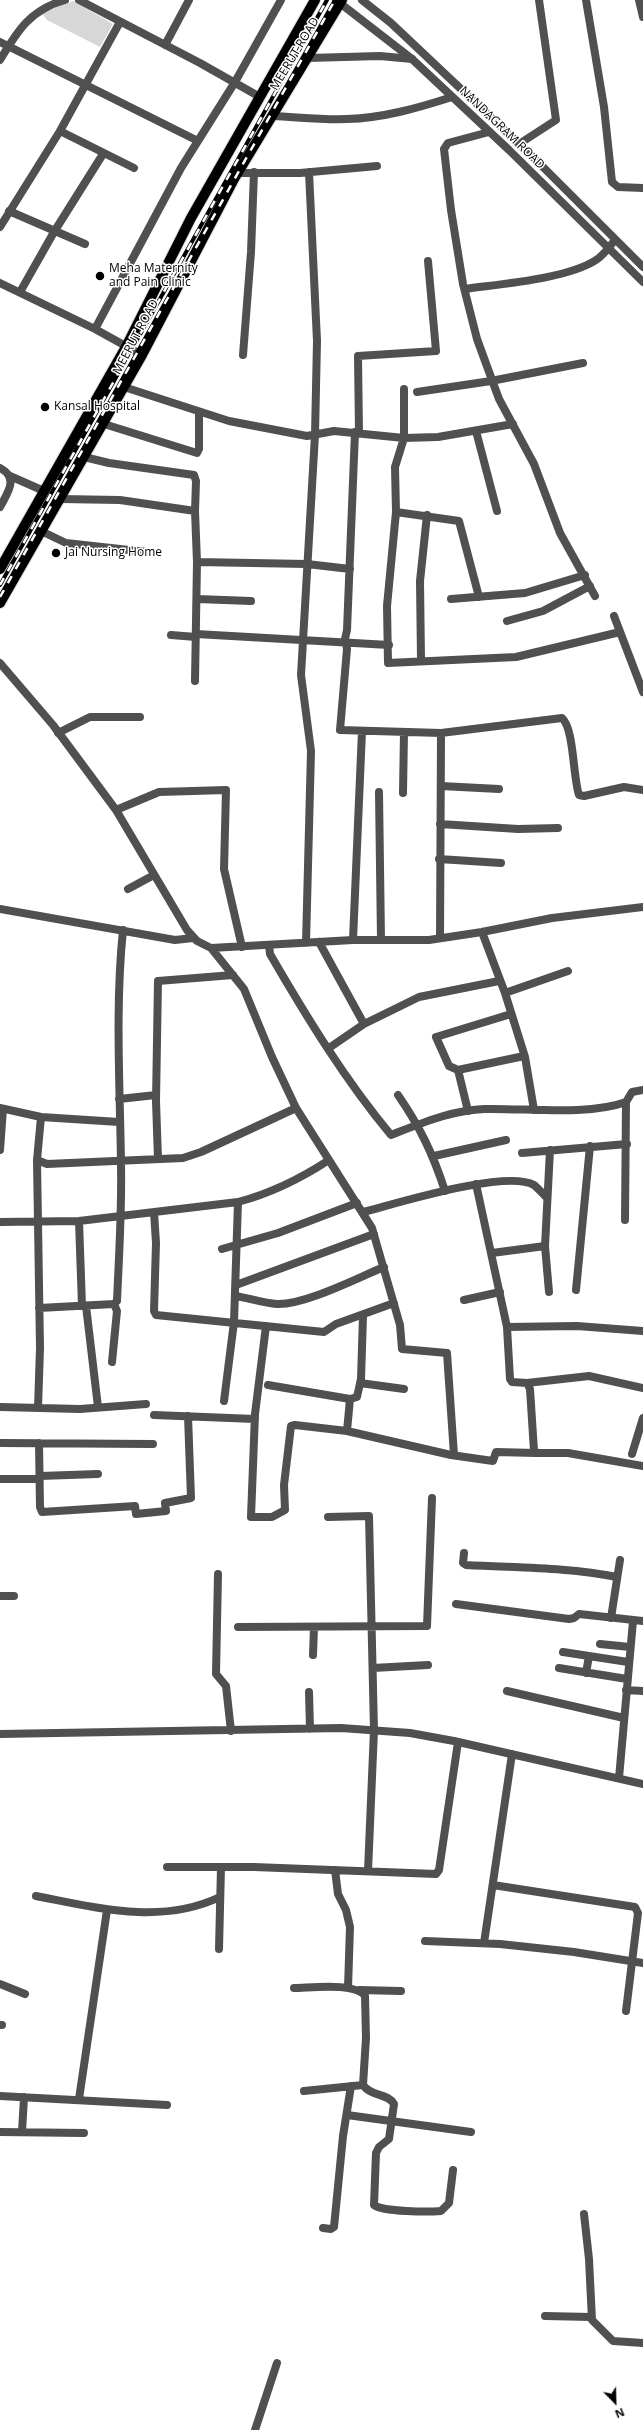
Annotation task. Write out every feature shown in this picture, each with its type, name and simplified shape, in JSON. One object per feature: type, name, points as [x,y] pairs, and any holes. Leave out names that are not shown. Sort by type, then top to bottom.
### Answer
[{"type":"main road","name":"MEERUT ROAD","points":[[0,568],[126,347],[191,218],[315,0]]},
{"type":"main road","name":"MEERUT ROAD","points":[[0,603],[104,424],[142,355],[190,261],[239,173],[308,58],[339,1]]},
{"type":"street","points":[[0,60],[26,20],[32,15],[65,0]]},
{"type":"street","points":[[79,0],[236,82],[260,97]]},
{"type":"street","points":[[165,45],[189,0]]},
{"type":"street","points":[[95,329],[181,168],[236,82],[281,0]]},
{"type":"street","name":"NANDAGRAM ROAD","points":[[362,0],[418,48],[519,144],[643,267]]},
{"type":"street","points":[[519,144],[556,120],[540,0]]},
{"type":"street","points":[[586,0],[604,107],[612,182],[618,187],[643,188]]},
{"type":"street","points":[[640,0],[643,17]]},
{"type":"street","name":"NANDAGRAM ROAD","points":[[339,1],[412,59],[641,278]]},
{"type":"street","points":[[0,227],[60,131],[120,22]]},
{"type":"street","points":[[0,42],[86,86],[121,101],[198,141]]},
{"type":"street","points":[[308,58],[380,56],[412,59]]},
{"type":"street","points":[[273,116],[347,119],[377,116],[412,110],[452,97]]},
{"type":"street","points":[[60,131],[103,154],[134,168]]},
{"type":"street","points":[[489,132],[448,143],[444,149],[451,210],[465,289],[476,339],[491,381],[534,464],[560,533],[585,575],[595,596]]},
{"type":"street","points":[[20,292],[54,232],[103,154]]},
{"type":"street","points":[[239,173],[309,172],[377,166]]},
{"type":"street","points":[[243,355],[251,252],[254,172]]},
{"type":"street","points":[[306,943],[311,751],[300,675],[301,640],[316,435],[317,341],[309,172]]},
{"type":"street","points":[[9,211],[54,232],[85,244]]},
{"type":"street","points":[[465,289],[534,279],[578,268],[595,260],[615,240]]},
{"type":"street","points":[[428,261],[436,351],[358,356],[357,433],[340,730],[441,732],[562,718],[566,725],[569,737],[579,795],[584,796],[624,787],[643,790]]},
{"type":"street","points":[[0,283],[95,329],[142,355]]},
{"type":"street","points":[[417,392],[491,381],[583,363]]},
{"type":"street","points":[[124,388],[199,412],[250,425],[307,436],[334,431],[404,438],[438,438],[513,424]]},
{"type":"street","points":[[404,389],[404,438],[395,467],[396,512],[387,606],[389,644],[388,663],[421,660],[516,657],[620,632]]},
{"type":"street","points":[[104,424],[197,453],[200,449],[199,412]]},
{"type":"street","points":[[476,430],[497,511]]},
{"type":"street","points":[[84,457],[109,463],[194,475],[196,481],[195,511],[197,562],[195,680]]},
{"type":"street","points":[[0,468],[10,476],[44,491]]},
{"type":"street","points":[[0,507],[11,487],[10,476]]},
{"type":"street","points":[[60,499],[120,500],[195,511]]},
{"type":"street","points":[[396,512],[426,515],[459,521],[479,597]]},
{"type":"street","points":[[421,660],[420,581],[426,515]]},
{"type":"street","points":[[41,532],[66,543],[147,552]]},
{"type":"street","points":[[197,562],[307,564],[350,569]]},
{"type":"street","points":[[451,599],[534,591],[585,575]]},
{"type":"street","points":[[506,621],[543,611],[590,586]]},
{"type":"street","points":[[197,599],[251,601]]},
{"type":"street","points":[[614,616],[643,692]]},
{"type":"street","points":[[171,635],[389,644]]},
{"type":"street","points":[[0,663],[58,732],[116,810],[193,938],[211,948],[250,999],[272,1057],[296,1108],[363,1212],[374,1234],[402,1333],[402,1349],[447,1353],[454,1456]]},
{"type":"street","points":[[58,732],[90,717],[140,717]]},
{"type":"street","points":[[353,940],[362,731]]},
{"type":"street","points":[[403,793],[404,732]]},
{"type":"street","points":[[440,938],[439,859],[441,732]]},
{"type":"street","points":[[441,786],[498,789]]},
{"type":"street","points":[[116,810],[159,792],[226,790],[224,868],[242,947]]},
{"type":"street","points":[[380,792],[381,940]]},
{"type":"street","points":[[440,824],[518,829],[558,828]]},
{"type":"street","points":[[439,859],[501,863]]},
{"type":"street","points":[[128,889],[154,875]]},
{"type":"street","points":[[211,948],[353,940],[440,938],[482,932],[552,918],[643,907]]},
{"type":"street","points":[[0,909],[175,940],[193,938]]},
{"type":"street","points":[[114,1304],[117,1301],[122,1216],[119,1099],[120,960],[123,930]]},
{"type":"street","points":[[482,932],[499,981],[505,993],[524,1056],[534,1110]]},
{"type":"street","points":[[319,942],[364,1024]]},
{"type":"street","points":[[269,945],[270,954],[282,975],[354,1089],[391,1135],[456,1112],[580,1109],[626,1102]]},
{"type":"street","points":[[505,993],[568,971]]},
{"type":"street","points":[[158,1159],[156,1095],[158,981],[233,975]]},
{"type":"street","points":[[329,1048],[364,1024],[419,997],[499,981]]},
{"type":"street","points":[[511,1014],[436,1037],[449,1066],[458,1070],[524,1056]]},
{"type":"street","points":[[458,1070],[468,1111]]},
{"type":"street","points":[[625,1220],[627,1144],[626,1102],[632,1092],[643,1090]]},
{"type":"street","points":[[119,1099],[156,1095]]},
{"type":"street","points":[[398,1095],[418,1125],[434,1156],[445,1191]]},
{"type":"street","points":[[37,1160],[47,1164],[158,1159],[192,1155],[296,1108]]},
{"type":"street","points":[[0,1150],[2,1109],[41,1117],[119,1122]]},
{"type":"street","points":[[38,1408],[39,1308],[37,1160],[41,1117]]},
{"type":"street","points":[[434,1156],[506,1140]]},
{"type":"street","points":[[522,1153],[627,1144]]},
{"type":"street","points":[[576,1290],[590,1146]]},
{"type":"street","points":[[548,1292],[545,1246],[550,1150]]},
{"type":"street","points":[[0,1222],[38,1223],[79,1221],[238,1202],[269,1193],[295,1182],[329,1160]]},
{"type":"street","points":[[363,1212],[476,1184],[512,1182],[533,1185],[547,1198]]},
{"type":"street","points":[[476,1184],[507,1327],[511,1381],[527,1383],[589,1376],[643,1388]]},
{"type":"street","points":[[224,1401],[234,1322],[236,1285],[235,1245],[238,1202]]},
{"type":"street","points":[[222,1249],[278,1233],[357,1203]]},
{"type":"street","points":[[154,1212],[156,1242],[154,1314],[161,1317],[234,1322],[324,1332],[336,1324],[363,1316],[394,1303]]},
{"type":"street","points":[[79,1221],[84,1306],[98,1407]]},
{"type":"street","points":[[236,1285],[374,1234]]},
{"type":"street","points":[[492,1253],[545,1246]]},
{"type":"street","points":[[235,1296],[271,1303],[285,1303],[316,1294],[384,1267]]},
{"type":"street","points":[[464,1300],[500,1292]]},
{"type":"street","points":[[39,1308],[114,1304]]},
{"type":"street","points":[[112,1362],[117,1311],[114,1304]]},
{"type":"street","points":[[268,1385],[350,1399],[357,1397],[360,1383],[363,1316]]},
{"type":"street","points":[[266,1326],[255,1419],[251,1517],[272,1517],[285,1510],[284,1485],[292,1426],[347,1431],[454,1456],[493,1461],[496,1452],[536,1452],[568,1454],[643,1466]]},
{"type":"street","points":[[507,1327],[577,1326],[643,1331]]},
{"type":"street","points":[[360,1383],[404,1389]]},
{"type":"street","points":[[527,1383],[536,1452]]},
{"type":"street","points":[[347,1431],[350,1399]]},
{"type":"street","points":[[0,1407],[98,1407],[146,1404]]},
{"type":"street","points":[[154,1414],[255,1419]]},
{"type":"street","points":[[39,1443],[40,1507],[42,1512],[135,1506],[136,1514],[166,1511],[165,1503],[191,1498],[188,1416]]},
{"type":"street","points":[[632,1454],[642,1430],[643,1418]]},
{"type":"street","points":[[0,1443],[153,1444]]},
{"type":"street","points":[[0,1479],[98,1474]]},
{"type":"street","points":[[238,1627],[427,1626],[432,1498]]},
{"type":"street","points":[[328,1517],[369,1516],[374,1730],[368,1871]]},
{"type":"street","points":[[464,1553],[463,1564],[466,1566],[522,1569],[540,1567],[617,1577]]},
{"type":"street","points":[[610,1618],[620,1560]]},
{"type":"street","points":[[218,1574],[216,1674],[226,1686],[231,1731]]},
{"type":"street","points":[[0,1596],[14,1596]]},
{"type":"street","points":[[456,1604],[572,1619],[579,1614],[643,1621]]},
{"type":"street","points":[[618,1778],[632,1621]]},
{"type":"street","points":[[313,1655],[314,1627]]},
{"type":"street","points":[[600,1644],[630,1647]]},
{"type":"street","points":[[563,1652],[628,1662]]},
{"type":"street","points":[[586,1673],[589,1656]]},
{"type":"street","points":[[373,1668],[428,1665]]},
{"type":"street","points":[[559,1668],[627,1679]]},
{"type":"street","points":[[626,1690],[643,1691]]},
{"type":"street","points":[[507,1691],[624,1718]]},
{"type":"street","points":[[309,1692],[310,1729]]},
{"type":"street","points":[[0,1734],[310,1729],[374,1730],[458,1742],[643,1784]]},
{"type":"street","points":[[167,1867],[335,1870],[432,1874],[438,1872],[458,1742]]},
{"type":"street","points":[[484,1944],[512,1754]]},
{"type":"street","points":[[219,1949],[221,1867]]},
{"type":"street","points":[[335,1870],[338,1894],[346,1910],[350,1927],[348,1988]]},
{"type":"street","points":[[493,1885],[635,1907],[638,1913],[626,2012]]},
{"type":"street","points":[[36,1896],[107,1910],[166,1913],[204,1905],[220,1897]]},
{"type":"street","points":[[79,2099],[107,1910]]},
{"type":"street","points":[[426,1941],[484,1944],[574,1952],[643,1963]]},
{"type":"street","points":[[0,1984],[26,1994]]},
{"type":"street","points":[[294,1988],[401,1990]]},
{"type":"street","points":[[359,1990],[365,1996],[366,2001],[364,2085],[371,2093],[393,2101],[393,2121],[389,2139],[379,2147],[376,2153],[374,2203],[376,2207],[440,2211],[449,2203],[453,2170]]},
{"type":"street","points":[[304,2091],[364,2085]]},
{"type":"street","points":[[323,2228],[331,2229],[334,2227],[351,2086]]},
{"type":"street","points":[[0,2096],[79,2099],[167,2105]]},
{"type":"street","points":[[22,2132],[24,2097]]},
{"type":"street","points":[[347,2115],[471,2132]]},
{"type":"street","points":[[0,2132],[84,2133]]},
{"type":"street","points":[[584,2214],[589,2259],[591,2317],[597,2327],[613,2341],[643,2343]]},
{"type":"street","points":[[545,2316],[591,2317]]},
{"type":"street","points":[[255,2430],[277,2363]]},
{"type":"shaded area","points":[[73,1],[113,24],[100,47],[47,20],[42,13]]},
{"type":"railway","points":[[0,585],[327,0]]},
{"type":"railway","points":[[0,597],[335,0]]},
{"type":"place","name":"Meha Maternity and Pain Clinic","points":[[100,276]]},
{"type":"place","name":"Kansal Hospital","points":[[45,407]]},
{"type":"place","name":"Jai Nursing Home","points":[[56,553]]}]
